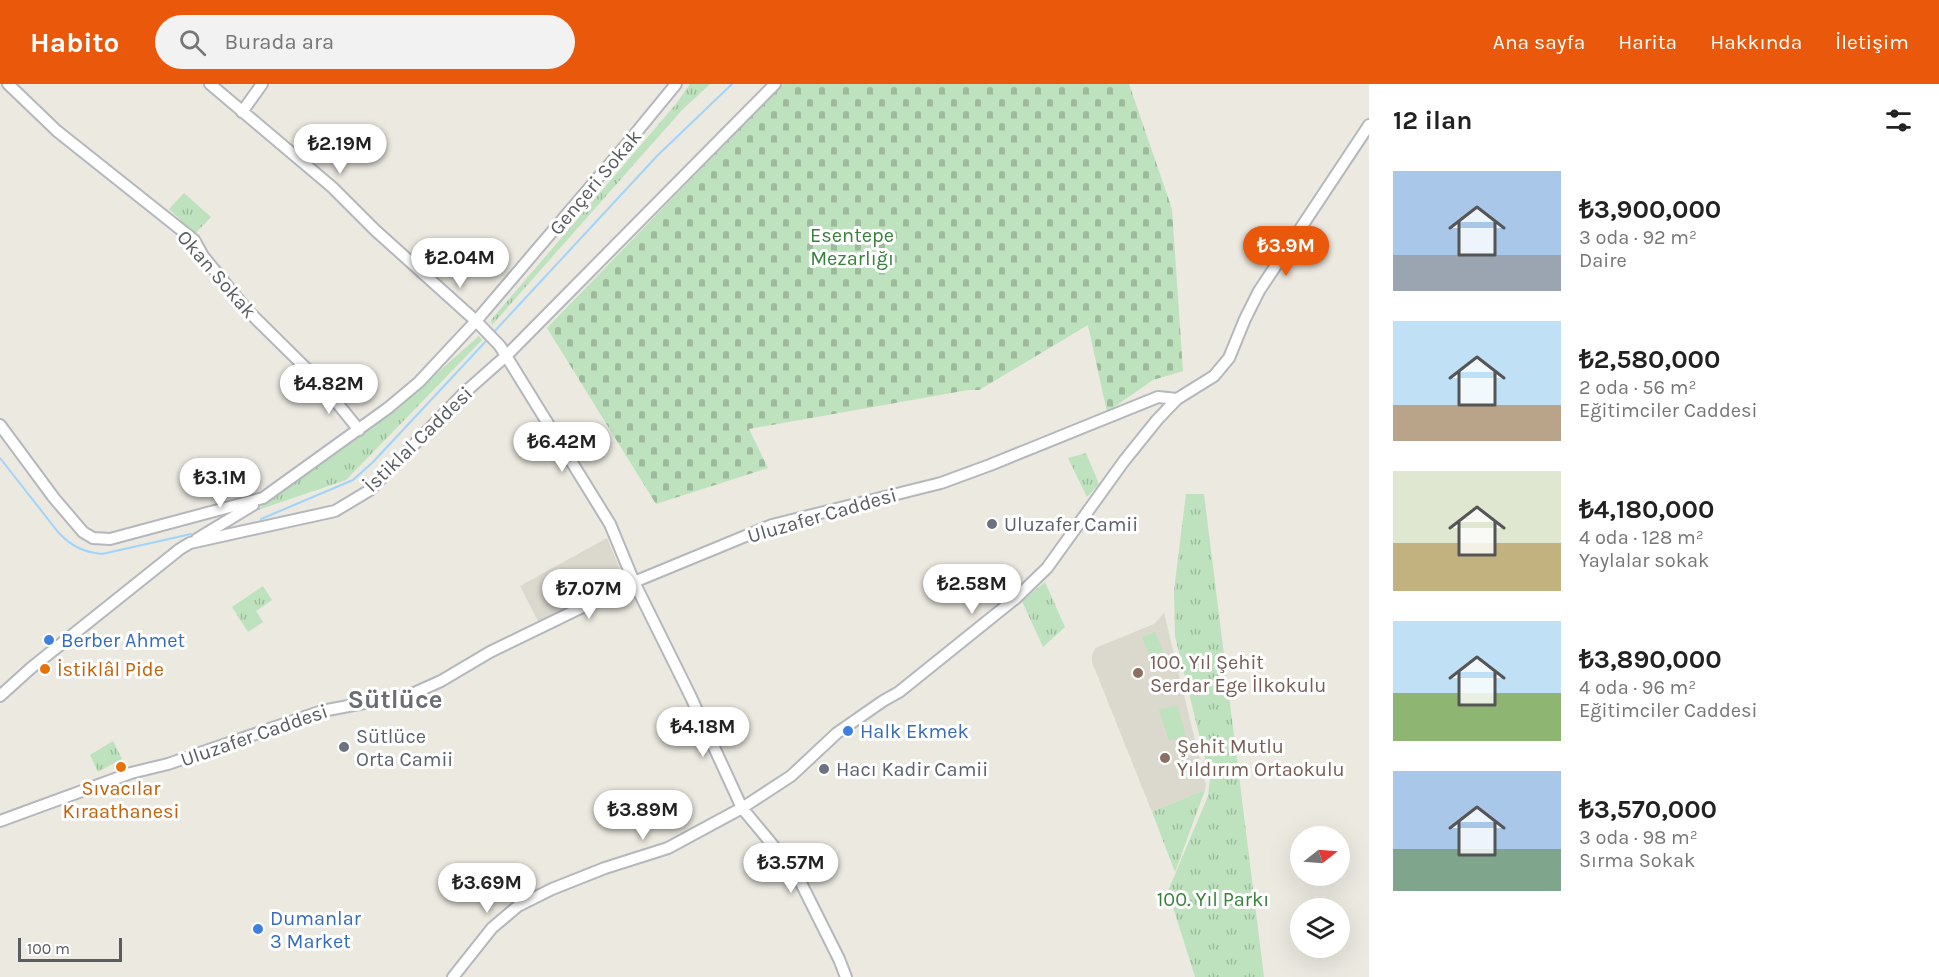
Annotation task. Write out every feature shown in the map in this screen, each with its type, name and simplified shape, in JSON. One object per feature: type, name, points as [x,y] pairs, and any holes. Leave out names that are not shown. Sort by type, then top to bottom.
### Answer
[{"type":"street","name":"Okan Sokak","points":[[8,84],[66,138],[194,240],[203,256],[246,309],[321,383],[359,430]]},
{"type":"street","points":[[210,84],[332,188],[500,345],[610,524],[634,582],[742,808],[796,873],[846,977]]},
{"type":"street","points":[[242,112],[262,84]]},
{"type":"street","name":"Gençeri Sokak","points":[[190,543],[264,498],[359,430],[419,382],[476,321],[676,84]]},
{"type":"street","name":"İstiklal Caddesi","points":[[0,696],[148,573],[190,543],[335,511],[370,490],[463,394],[507,356],[775,84]]},
{"type":"street","points":[[453,977],[492,928],[518,906],[552,889],[605,868],[668,848],[742,808],[791,776],[837,733],[899,692],[1016,598],[1047,568],[1124,461],[1157,420],[1178,399],[1214,376],[1229,358],[1259,291],[1369,125]]},
{"type":"street","name":"Uluzafer Caddesi","points":[[0,821],[131,773],[168,764],[322,711],[412,694],[441,681],[490,652],[634,582],[772,525],[941,483],[1158,397],[1178,399]]},
{"type":"street","points":[[0,425],[54,498],[83,532],[93,538],[110,539],[264,498]]},
{"type":"shaded area","points":[[607,538],[624,579],[539,623],[520,586]]},
{"type":"shaded area","points":[[1164,613],[1206,785],[1205,790],[1152,812],[1092,662],[1092,655],[1095,648],[1154,624]]},
{"type":"green space","points":[[690,84],[710,84],[682,110],[492,325],[491,320],[676,104]]},
{"type":"green space","name":"Esentepe Mezarlığı","points":[[783,84],[1129,84],[1172,209],[1183,371],[1153,380],[1107,412],[1088,325],[979,390],[968,390],[749,429],[768,468],[656,504],[547,328]]},
{"type":"green space","points":[[184,193],[211,217],[195,234],[169,209]]},
{"type":"green space","points":[[479,336],[482,340],[346,480],[255,511],[420,388]]},
{"type":"green space","points":[[1086,453],[1099,484],[1087,497],[1068,458]]},
{"type":"green space","name":"100. Yıl Parkı","points":[[1186,494],[1204,494],[1264,977],[1195,977],[1168,891],[1208,796],[1210,779],[1175,636],[1174,590]]},
{"type":"green space","points":[[1045,582],[1065,627],[1043,647],[1022,601]]},
{"type":"green space","points":[[263,586],[272,600],[256,611],[263,622],[248,632],[232,607]]},
{"type":"green space","points":[[1155,632],[1165,657],[1152,662],[1142,637]]},
{"type":"green space","points":[[1177,705],[1186,736],[1169,741],[1159,710]]},
{"type":"green space","points":[[113,741],[122,759],[98,772],[90,755]]},
{"type":"green space","points":[[1205,790],[1175,872],[1152,812]]},
{"type":"waterway","points":[[493,333],[657,156],[732,84]]},
{"type":"waterway","points":[[261,519],[353,480],[373,462],[487,340]]},
{"type":"waterway","points":[[0,458],[58,532],[83,550],[102,554],[191,534]]},
{"type":"place","name":"Uluzafer Camii","points":[[992,524]]},
{"type":"place","name":"Berber Ahmet","points":[[49,640]]},
{"type":"place","name":"İstiklâl Pide","points":[[45,669]]},
{"type":"place","name":"100. Yıl Şehit Serdar Ege İlkokulu","points":[[1138,673]]},
{"type":"place","name":"Halk Ekmek","points":[[848,731]]},
{"type":"place","name":"Sütlüce Orta Camii","points":[[344,747]]},
{"type":"place","name":"Şehit Mutlu Yıldırım Ortaokulu","points":[[1165,758]]},
{"type":"place","name":"Sıvacılar Kıraathanesi","points":[[121,767]]},
{"type":"place","name":"Hacı Kadir Camii","points":[[824,769]]},
{"type":"place","name":"Dumanlar 3 Market","points":[[258,929]]},
{"type":"district","name":"Sütlüce","points":[[395,699]]}]
